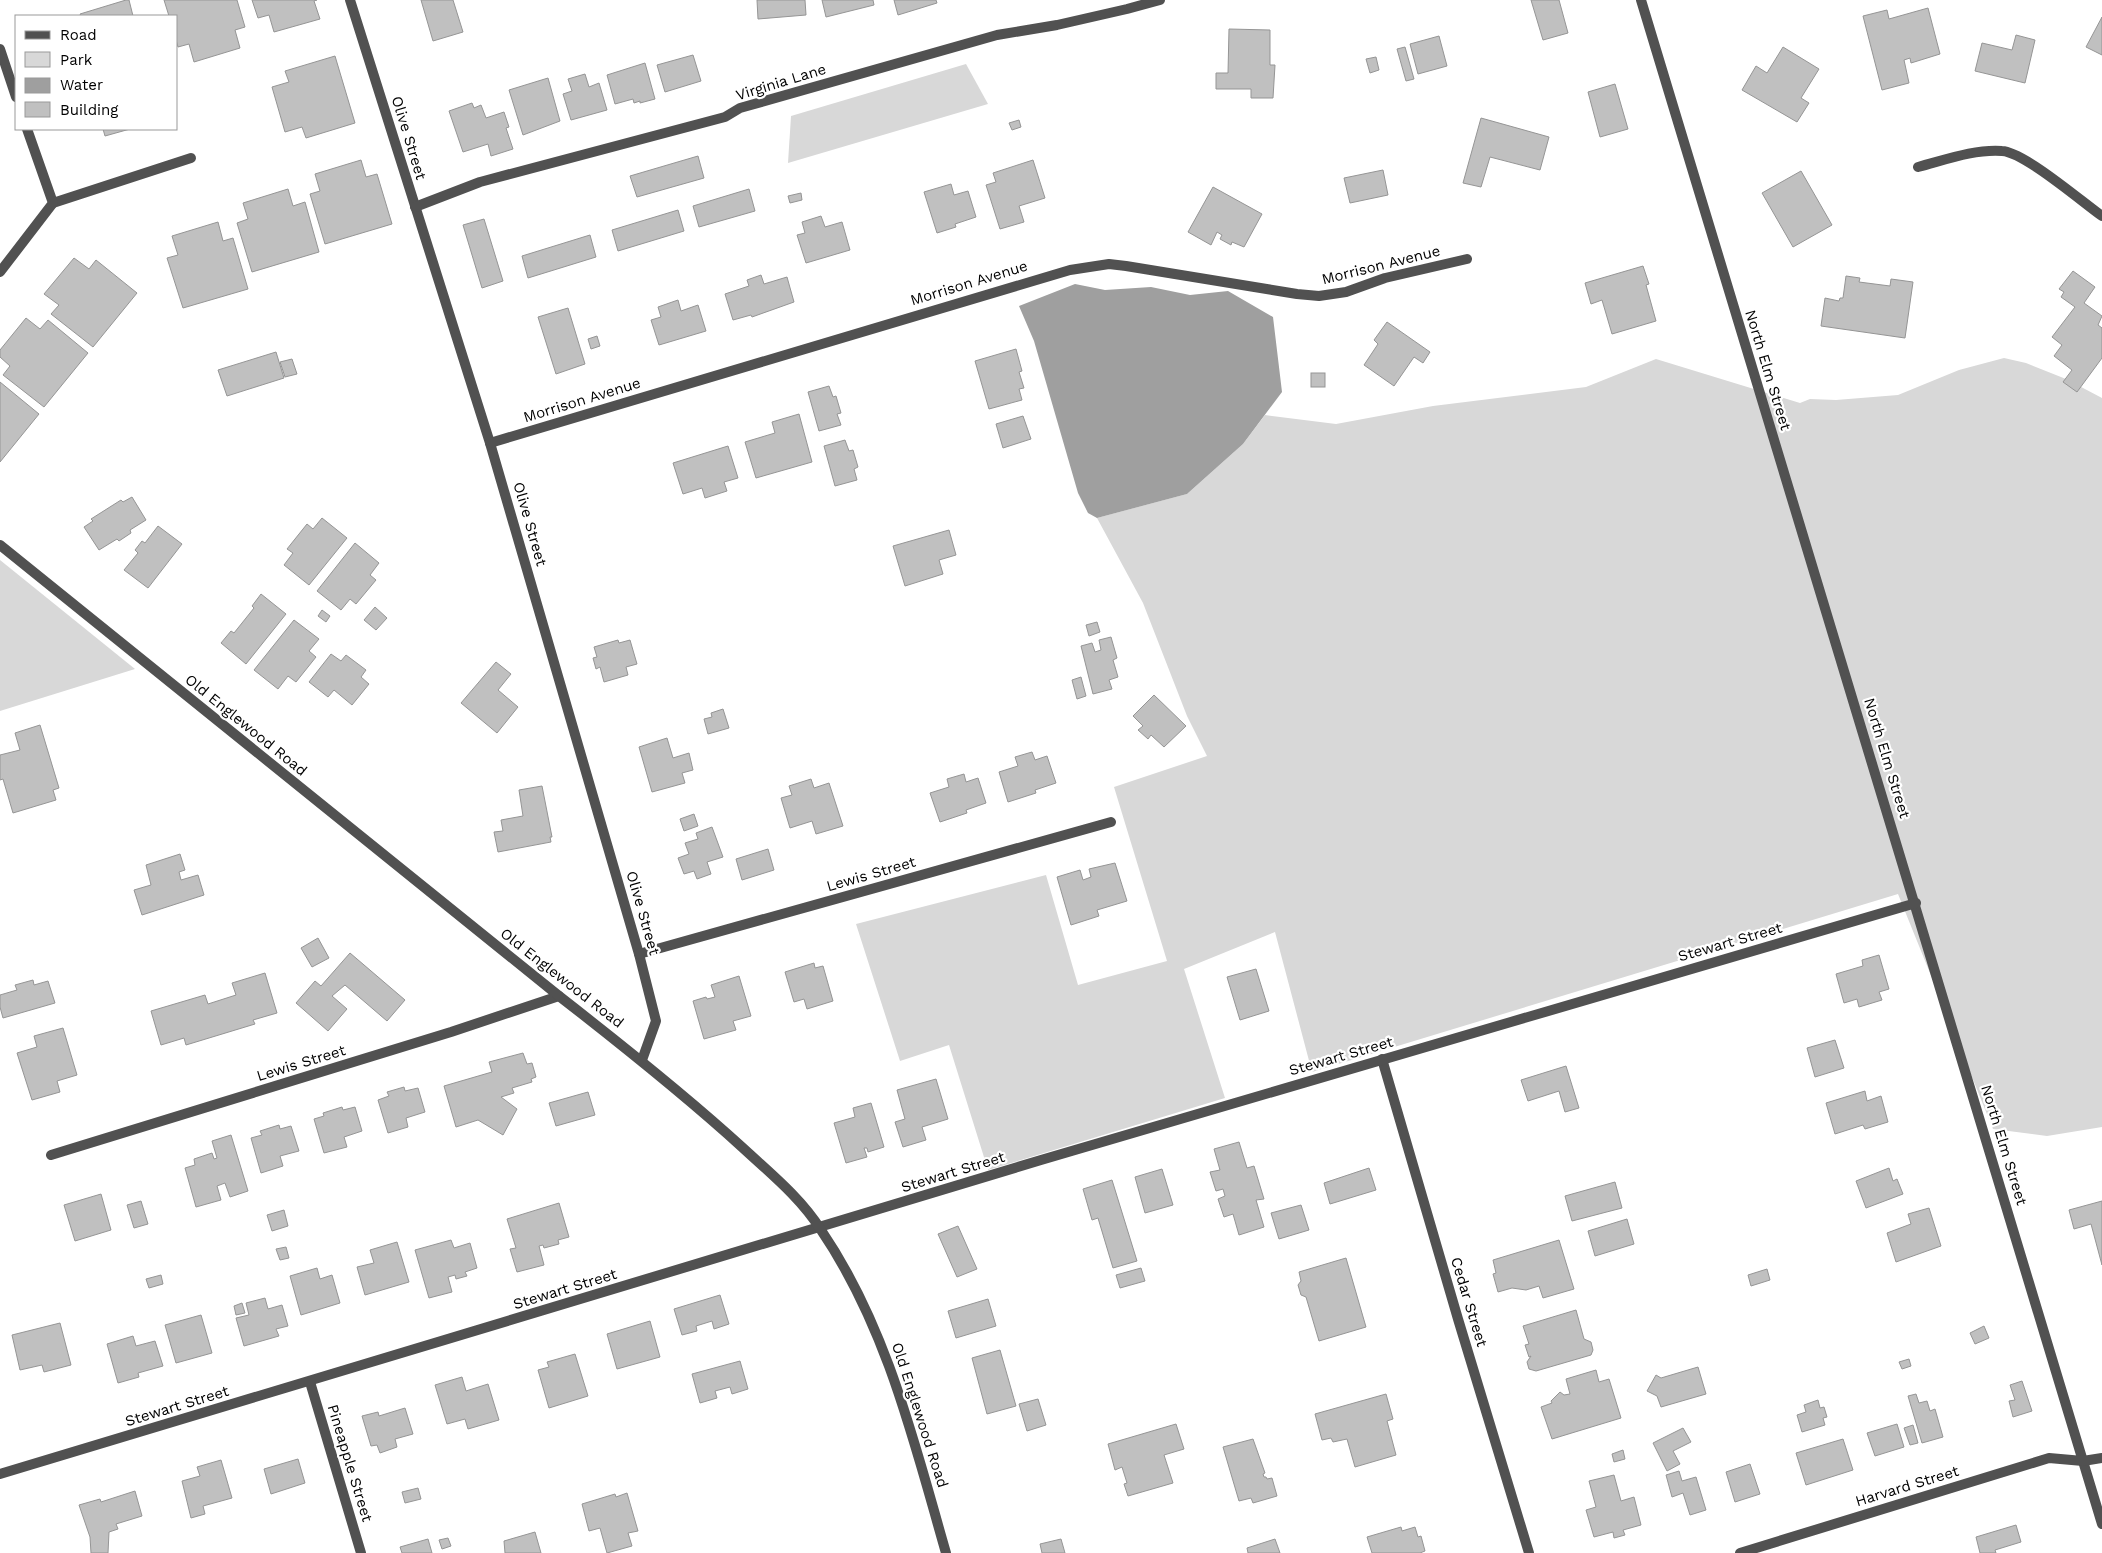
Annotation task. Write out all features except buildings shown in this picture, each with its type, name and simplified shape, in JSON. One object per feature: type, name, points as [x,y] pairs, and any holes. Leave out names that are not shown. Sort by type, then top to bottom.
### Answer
[{"type":"street","name":"Olive Street","points":[[350,0],[490,443],[639,954],[656,1021],[642,1060]]},
{"type":"street","name":"Virginia Lane","points":[[415,207],[480,182],[724,117],[740,108],[997,35],[1057,25],[1127,10],[1160,0]]},
{"type":"street","name":"North Elm Street","points":[[1641,0],[1750,366],[1916,903],[2102,1524]]},
{"type":"street","points":[[0,49],[15,94]]},
{"type":"street","points":[[27,130],[53,203]]},
{"type":"street","points":[[1918,167],[1977,152],[2004,151],[2021,156],[2102,216]]},
{"type":"street","points":[[0,272],[53,203],[191,158]]},
{"type":"street","name":"Morrison Avenue","points":[[490,443],[1070,270],[1109,264],[1319,296],[1346,292],[1385,278],[1467,259]]},
{"type":"street","name":"Old Englewood Road","points":[[0,546],[559,996],[690,1099],[784,1185],[820,1228],[846,1269],[875,1328],[894,1375],[946,1553]]},
{"type":"street","name":"Lewis Street","points":[[639,954],[1111,822]]},
{"type":"street","name":"Stewart Street","points":[[0,1474],[1382,1059],[1916,903]]},
{"type":"street","name":"Lewis Street","points":[[51,1155],[442,1035],[559,996]]},
{"type":"street","name":"Cedar Street","points":[[1382,1059],[1529,1553]]},
{"type":"street","name":"Pineapple Street","points":[[310,1382],[361,1553]]},
{"type":"street","name":"Harvard Street","points":[[1740,1553],[2049,1458],[2083,1461],[2102,1458]]},
{"type":"green space","points":[[966,64],[988,104],[788,163],[791,116]]},
{"type":"green space","points":[[2004,358],[2026,363],[2066,379],[2102,398],[2102,1127],[2047,1136],[1993,1129],[1898,894],[1312,1072],[1275,932],[1184,969],[1225,1098],[988,1170],[949,1045],[900,1061],[856,924],[1046,875],[1078,985],[1167,961],[1114,787],[1207,756],[1187,716],[1143,603],[1097,518],[1187,494],[1243,444],[1265,415],[1336,424],[1433,406],[1586,387],[1656,359],[1800,403],[1810,399],[1836,400],[1898,395],[1959,370]]},
{"type":"green space","points":[[0,560],[135,669],[0,711]]},
{"type":"water","points":[[1075,284],[1105,290],[1151,287],[1190,295],[1228,291],[1273,317],[1282,392],[1243,444],[1187,494],[1097,518],[1088,513],[1078,493],[1034,341],[1019,306]]}]
